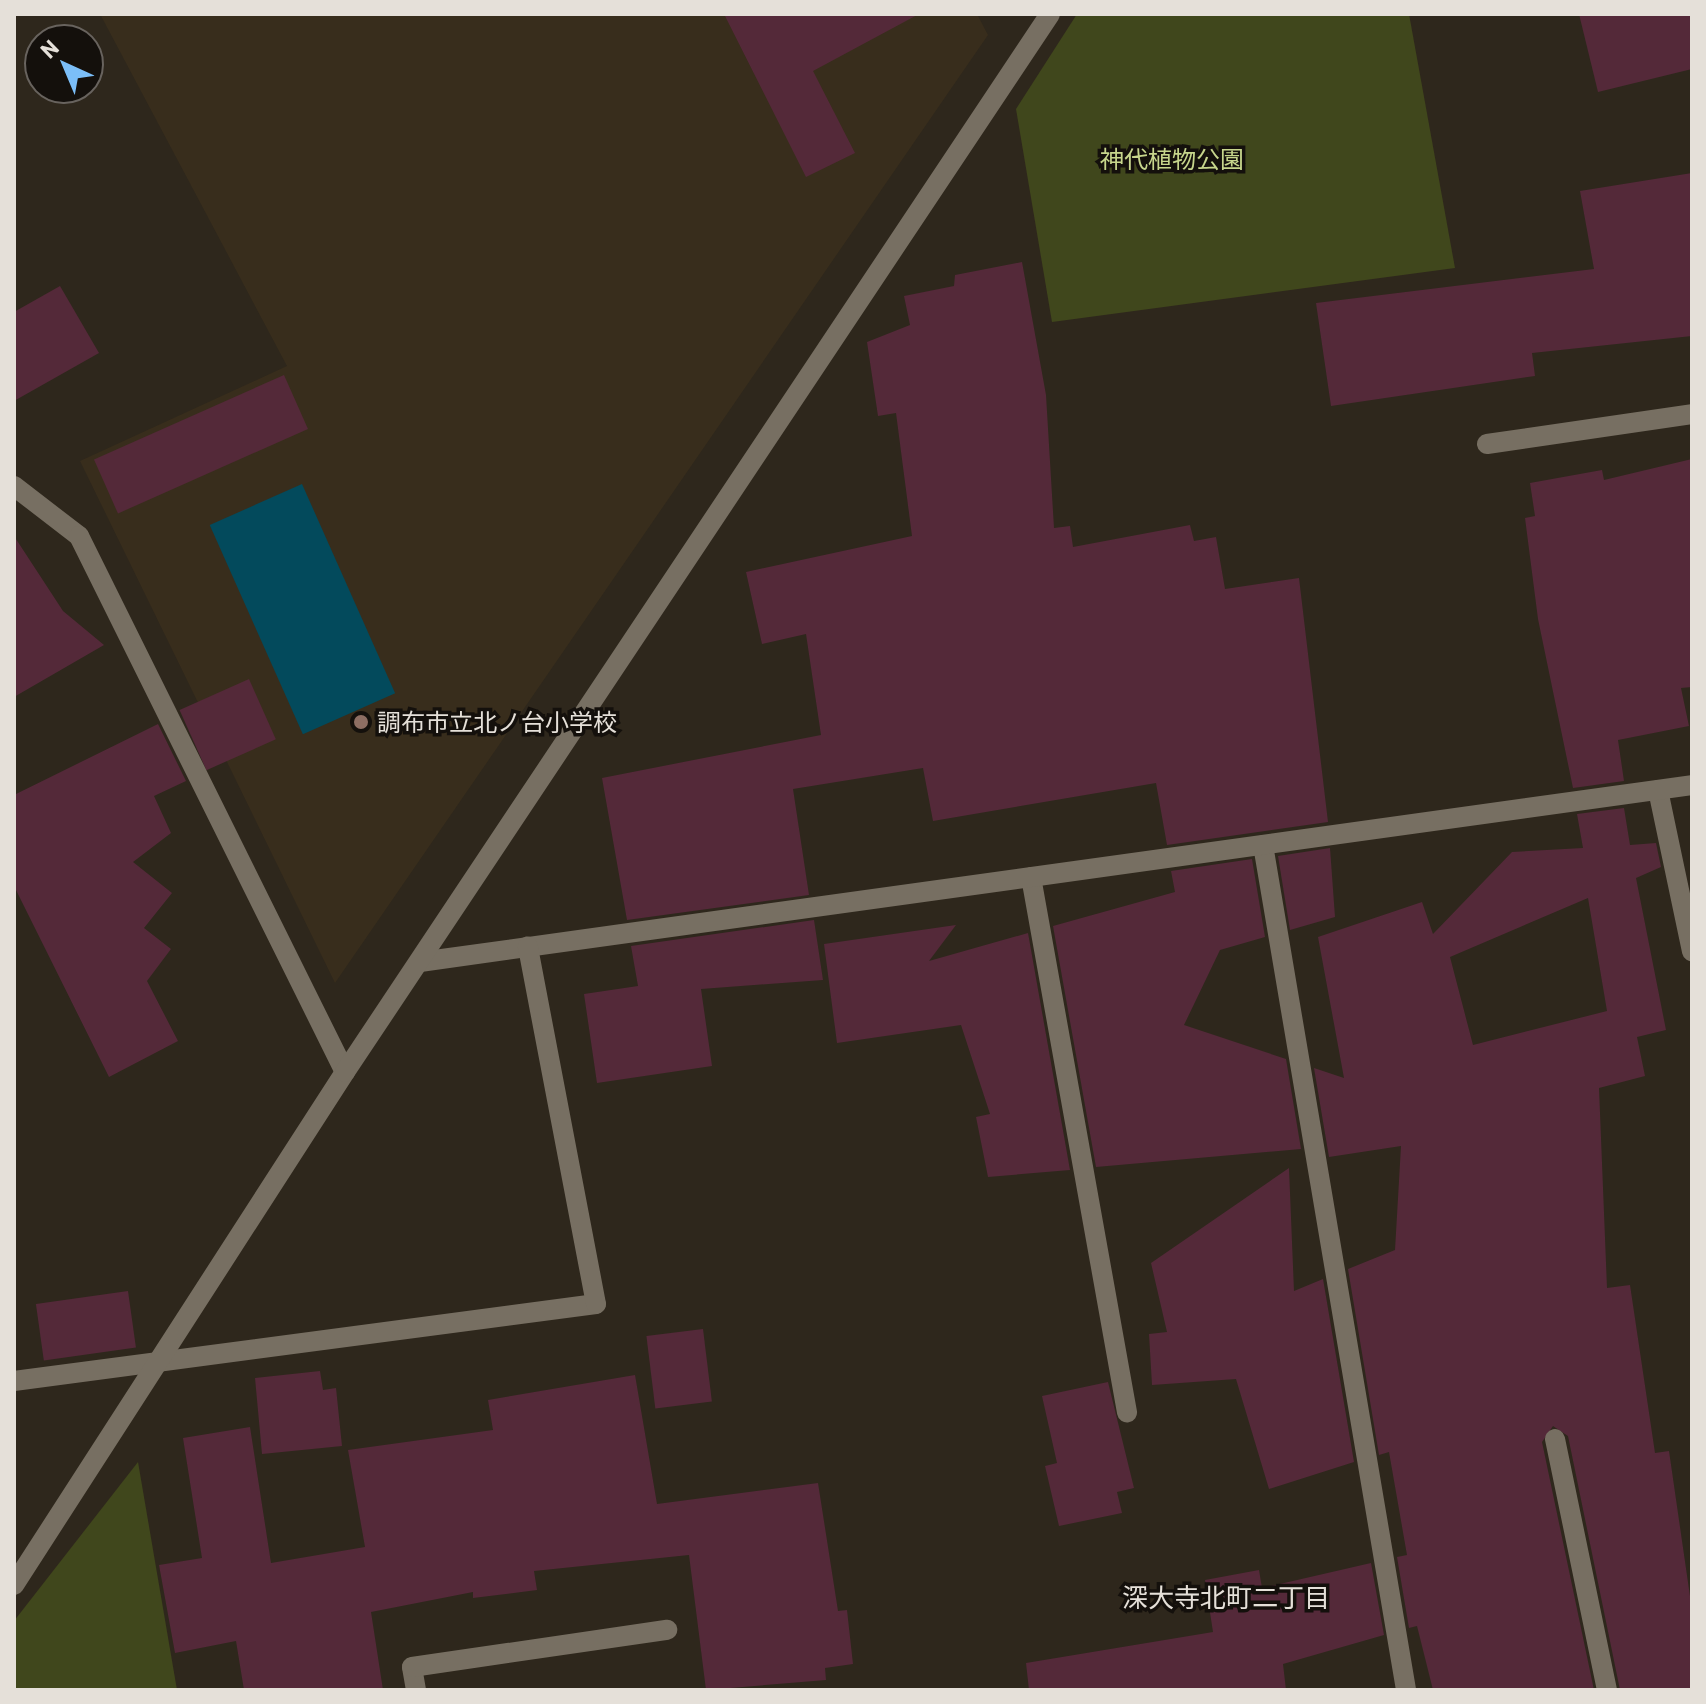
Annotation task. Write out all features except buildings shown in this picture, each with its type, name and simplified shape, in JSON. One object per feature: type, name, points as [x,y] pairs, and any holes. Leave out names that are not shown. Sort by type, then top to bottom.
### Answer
[{"type":"street","points":[[14,1585],[165,1358],[345,1072],[1050,14]]},
{"type":"street","points":[[1487,444],[1692,414]]},
{"type":"street","points":[[14,486],[79,536],[345,1072]]},
{"type":"street","points":[[420,962],[1692,785]]},
{"type":"street","points":[[1658,790],[1692,951]]},
{"type":"street","points":[[1263,845],[1406,1690]]},
{"type":"street","points":[[1031,877],[1127,1412]]},
{"type":"street","points":[[14,1381],[165,1358],[596,1304],[528,946]]},
{"type":"street","points":[[1555,1439],[1607,1690]]},
{"type":"street","points":[[416,1690],[412,1667],[667,1630]]},
{"type":"shaded area","name":"調布市立北ノ台小学校","points":[[100,14],[977,14],[988,35],[335,983],[80,461],[287,366]]},
{"type":"green space","name":"神代植物公園","points":[[1077,14],[1409,14],[1455,268],[1052,322],[1016,109]]},
{"type":"green space","points":[[138,1462],[177,1690],[14,1690],[14,1621]]},
{"type":"water","points":[[302,484],[395,693],[303,734],[210,525]]},
{"type":"place","name":"調布市立北ノ台小学校","points":[[361,722]]},
{"type":"district","name":"深大寺北町二丁目","points":[[1226,1597]]}]
